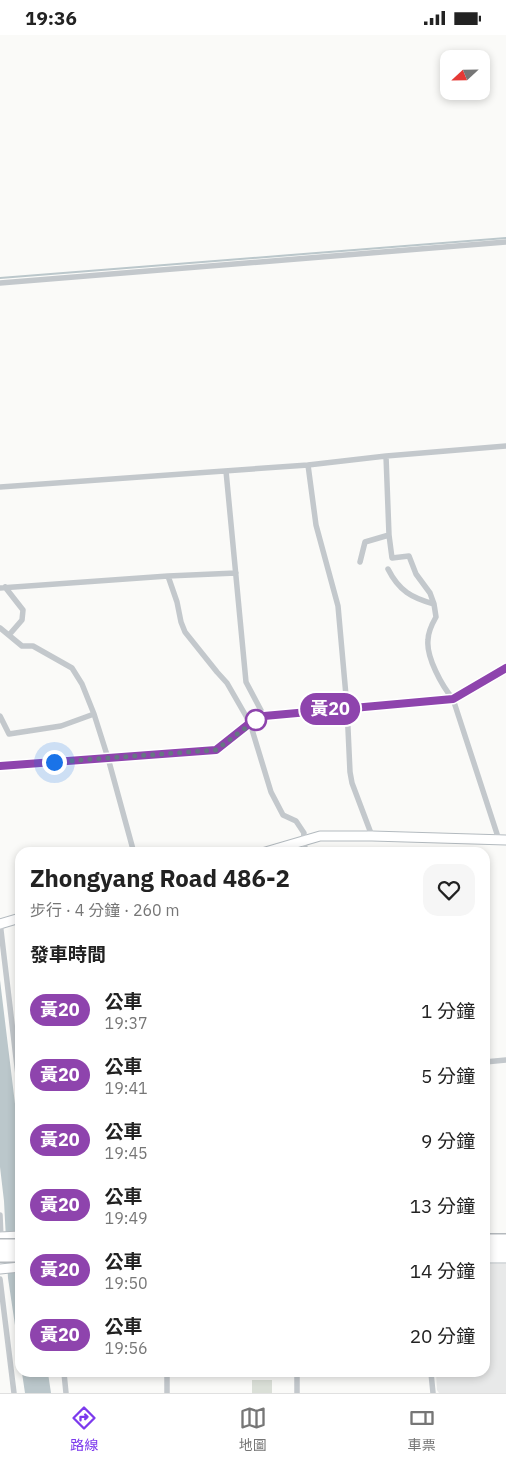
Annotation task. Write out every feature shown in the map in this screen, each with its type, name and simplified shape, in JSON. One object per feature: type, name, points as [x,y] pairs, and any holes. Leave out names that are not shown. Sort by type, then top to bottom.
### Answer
[{"type":"highway","points":[[490,1240],[506,1240]]},
{"type":"highway","points":[[0,1256],[15,1245]]},
{"type":"highway","points":[[0,1256],[15,1248]]},
{"type":"highway","points":[[490,1251],[506,1250]]},
{"type":"highway","points":[[0,1256],[15,1256]]},
{"type":"highway","points":[[0,1256],[15,1260]]},
{"type":"street","points":[[0,283],[506,242]]},
{"type":"street","points":[[0,487],[308,465],[386,456],[506,446]]},
{"type":"street","points":[[284,847],[320,836],[502,840],[453,699],[442,683],[432,660],[428,639],[432,623],[436,617],[430,593],[416,574],[408,557],[392,559],[389,535],[386,456]]},
{"type":"street","points":[[308,465],[316,525],[338,606],[347,707],[350,772],[352,783],[372,836]]},
{"type":"street","points":[[226,471],[246,682],[264,716]]},
{"type":"street","points":[[360,562],[365,542],[389,535]]},
{"type":"street","points":[[388,569],[405,593],[419,600],[434,604]]},
{"type":"street","points":[[3,588],[168,575],[236,573]]},
{"type":"street","points":[[168,575],[185,632],[216,673],[227,683],[250,723],[271,792],[283,815],[296,821],[304,833],[303,842],[305,847]]},
{"type":"street","points":[[3,588],[23,610],[22,620],[9,635]]},
{"type":"street","points":[[0,628],[22,646],[33,645],[72,668],[82,683],[108,758],[132,847]]},
{"type":"street","points":[[0,766],[216,750],[250,723],[264,716],[347,707],[453,699],[506,668]]},
{"type":"street","points":[[0,716],[9,734],[62,726],[94,714]]},
{"type":"street","points":[[0,919],[15,1050]]},
{"type":"street","points":[[0,924],[15,920]]},
{"type":"street","points":[[490,1062],[506,1060]]},
{"type":"street","points":[[0,1215],[0,1256],[14,1393]]},
{"type":"street","points":[[490,1235],[506,1235]]},
{"type":"street","points":[[0,1256],[15,1242]]},
{"type":"street","points":[[0,1256],[15,1252]]},
{"type":"street","points":[[0,1256],[15,1264]]},
{"type":"street","points":[[490,1258],[506,1258]]},
{"type":"street","points":[[64,1377],[66,1393]]},
{"type":"street","points":[[167,1377],[168,1393]]},
{"type":"street","points":[[296,1393],[297,1377]]},
{"type":"street","points":[[431,1377],[433,1393]]},
{"type":"shaded area","points":[[0,980],[15,1104],[15,1325],[8,1278],[4,1201],[0,1167]]},
{"type":"shaded area","points":[[490,1264],[506,1264],[506,1393],[439,1393],[436,1377],[490,1377]]},
{"type":"shaded area","points":[[23,1377],[49,1377],[51,1393],[25,1393]]},
{"type":"shaded area","points":[[252,1380],[272,1380],[272,1393],[252,1393]]},
{"type":"waterway","points":[[0,278],[506,238]]},
{"type":"bus line","name":"黃20","points":[[0,766],[216,750],[250,723],[264,716],[347,707],[453,699],[506,668]]},
{"type":"route","points":[[54,762],[216,750],[256,720]]}]
